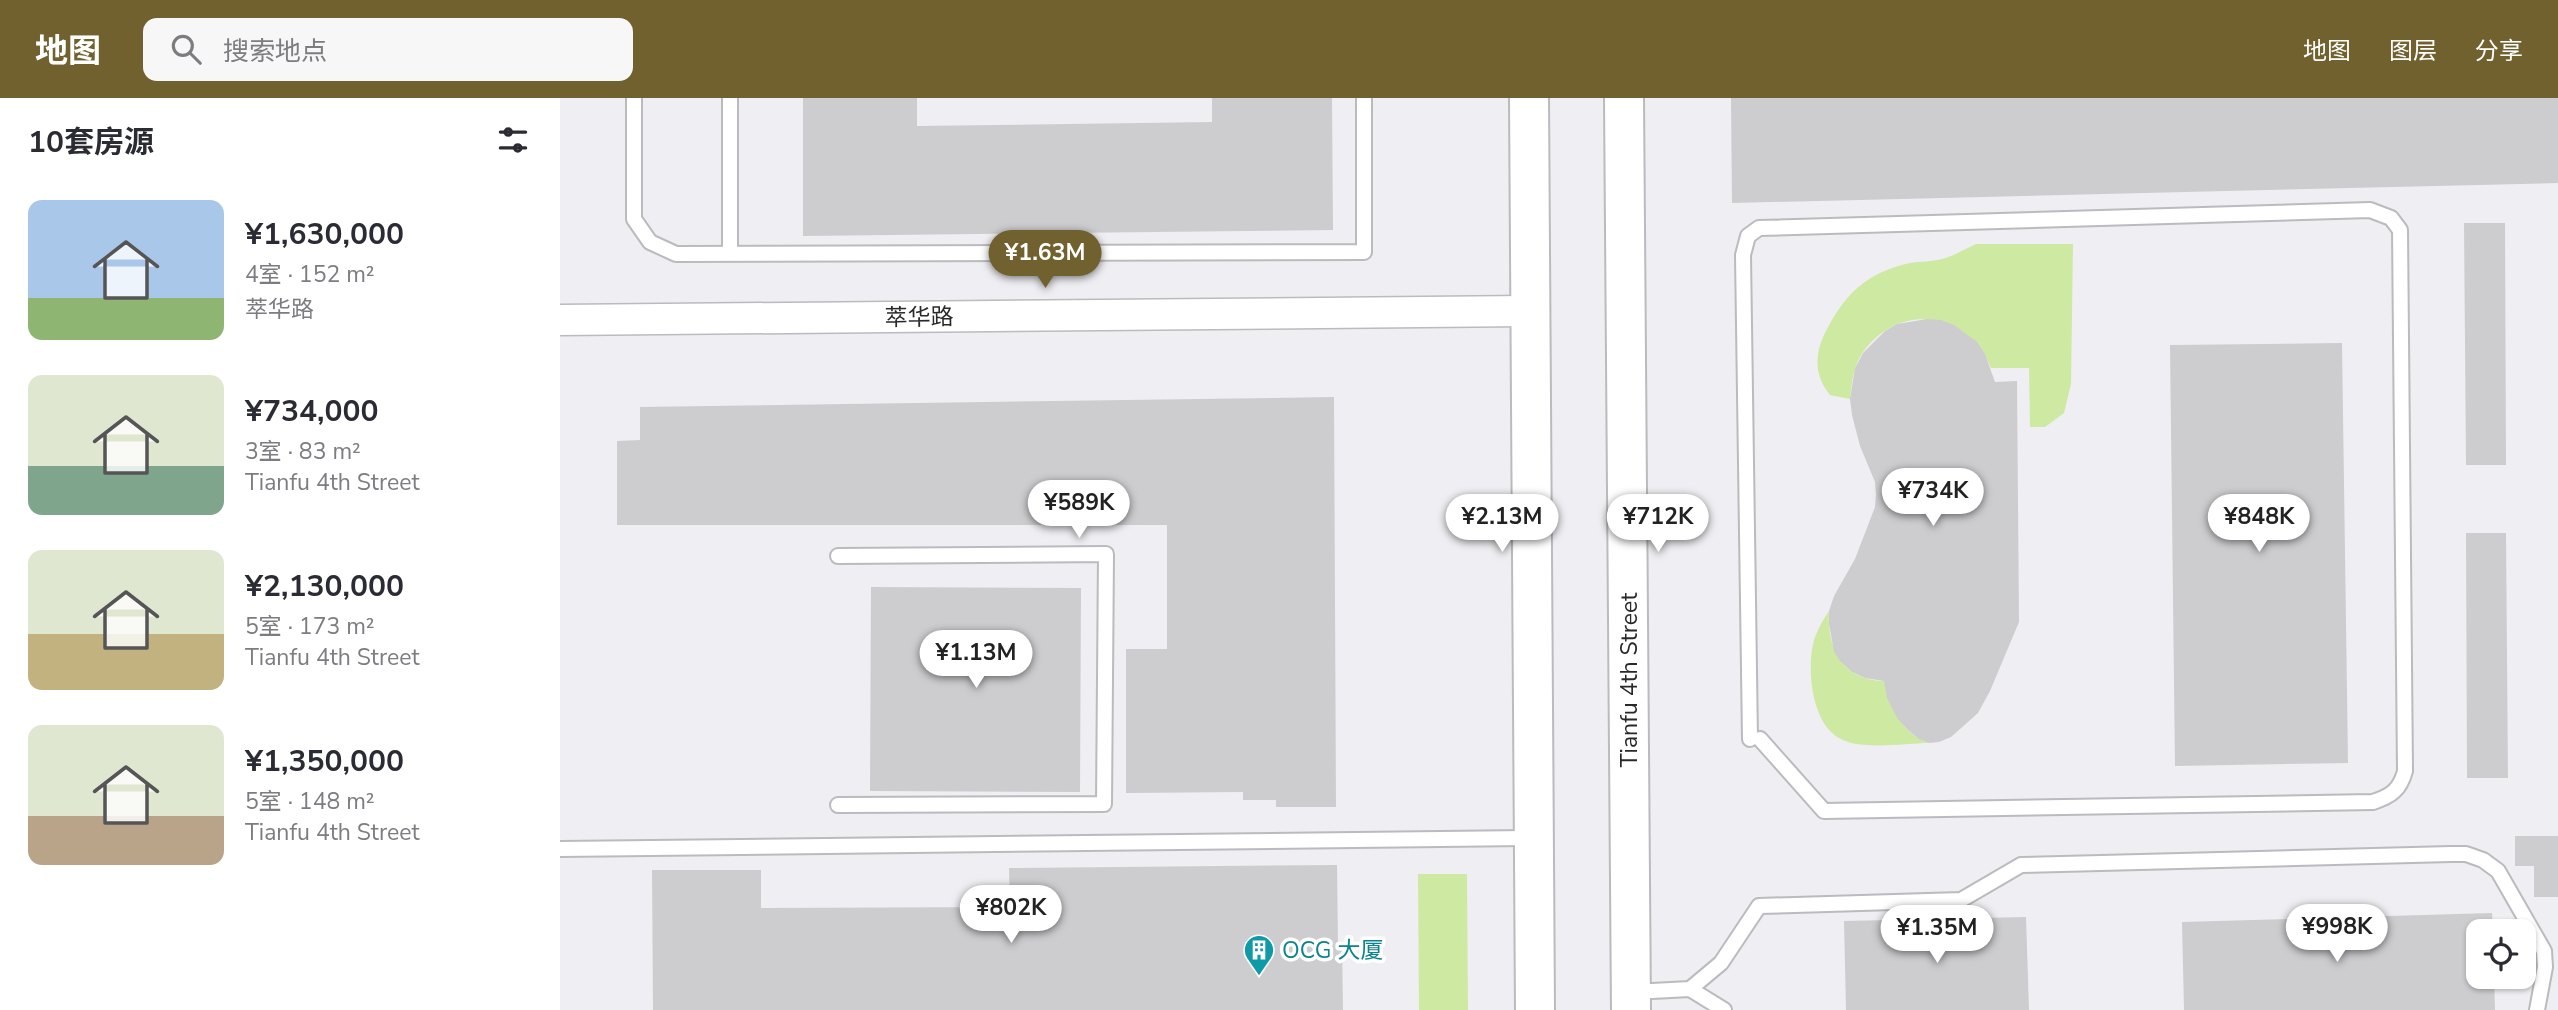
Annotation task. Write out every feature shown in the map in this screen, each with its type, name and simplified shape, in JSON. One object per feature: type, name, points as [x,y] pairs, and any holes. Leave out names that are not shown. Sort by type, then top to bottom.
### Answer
[{"type":"main road","points":[[1529,98],[1535,1010]]},
{"type":"main road","name":"Tianfu 4th Street","points":[[1624,98],[1631,1001]]},
{"type":"street","name":"萃华路","points":[[560,320],[1530,311]]},
{"type":"lane","points":[[634,98],[634,219],[650,242],[676,254],[1364,252],[1364,98]]},
{"type":"lane","points":[[730,98],[730,254]]},
{"type":"lane","points":[[2370,210],[2391,218],[2400,230],[2406,771],[2402,784],[2390,796],[2373,802],[1824,811],[1755,739],[1743,255],[1748,236],[1759,228],[2370,210]]},
{"type":"lane","points":[[838,556],[1105,554],[1104,804],[838,805]]},
{"type":"lane","points":[[560,849],[1534,838]]},
{"type":"lane","points":[[1631,1001],[1690,989],[1721,963],[1759,906],[1961,900],[2021,865],[2451,853],[2466,854],[2483,860],[2498,870],[2544,951],[2537,1010]]},
{"type":"lane","points":[[1690,989],[1724,1010]]},
{"type":"green space","points":[[1976,244],[2073,244],[2071,384],[2064,413],[2045,427],[2030,427],[2029,368],[1991,368],[1980,349],[1966,335],[1950,325],[1932,320],[1914,320],[1895,325],[1878,336],[1857,363],[1850,399],[1830,395],[1819,374],[1819,351],[1824,335],[1848,297],[1868,280],[1894,267],[1946,258]]},
{"type":"green space","points":[[1829,611],[1831,638],[1840,660],[1857,675],[1884,681],[1899,718],[1911,733],[1929,743],[1883,745],[1848,742],[1830,731],[1823,722],[1812,686],[1812,650],[1814,639]]},
{"type":"green space","points":[[1418,874],[1467,874],[1468,1010],[1419,1010]]},
{"type":"building","points":[[803,98],[917,98],[917,126],[1212,122],[1212,98],[1332,98],[1333,230],[803,236]]},
{"type":"building","points":[[1731,98],[2558,98],[2558,183],[1732,203]]},
{"type":"building","points":[[2464,223],[2505,223],[2506,465],[2466,465]]},
{"type":"building","points":[[1927,319],[1954,325],[1977,342],[1985,354],[1995,382],[2017,381],[2019,622],[1978,713],[1951,737],[1929,743],[1919,739],[1897,718],[1887,698],[1884,681],[1865,678],[1852,672],[1841,662],[1834,652],[1829,624],[1829,611],[1834,596],[1855,559],[1875,507],[1875,482],[1860,446],[1852,415],[1850,399],[1855,368],[1863,353],[1885,331],[1897,324]]},
{"type":"building","points":[[2342,343],[2348,763],[2175,766],[2170,345]]},
{"type":"building","points":[[1334,397],[1336,807],[1276,807],[1276,800],[1243,800],[1243,792],[1126,793],[1126,649],[1167,649],[1167,525],[617,525],[617,441],[640,440],[640,407]]},
{"type":"building","points":[[2466,533],[2506,533],[2508,778],[2467,778]]},
{"type":"building","points":[[871,587],[1081,588],[1080,792],[870,791]]},
{"type":"building","points":[[2515,836],[2558,836],[2558,897],[2534,897],[2534,866],[2515,866]]},
{"type":"building","points":[[1337,865],[1338,943],[1342,943],[1343,1010],[653,1010],[652,870],[761,870],[761,908],[1010,907],[1009,868]]},
{"type":"building","points":[[2492,913],[2492,919],[2466,919],[2466,989],[2494,989],[2495,1010],[2184,1010],[2182,922]]},
{"type":"building","points":[[2026,917],[2029,1010],[1846,1010],[1844,921]]},
{"type":"place","name":"OCG 大厦","points":[[1259,977]]}]
